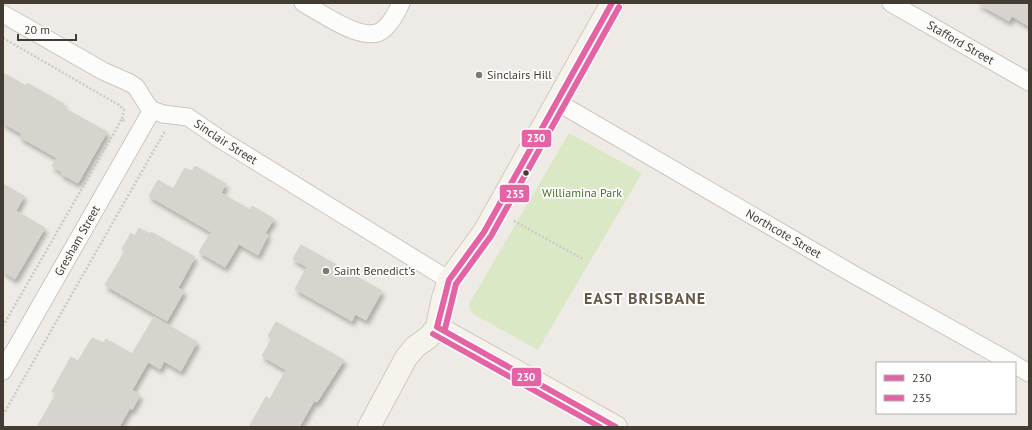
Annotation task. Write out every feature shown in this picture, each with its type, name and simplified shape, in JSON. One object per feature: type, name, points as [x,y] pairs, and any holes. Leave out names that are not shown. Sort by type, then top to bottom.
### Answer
[{"type":"street","points":[[303,3],[357,32],[373,34],[384,30],[402,3]]},
{"type":"street","points":[[369,427],[406,358],[415,347],[429,337],[438,327],[443,298],[449,280],[484,232],[612,3]]},
{"type":"street","name":"Stafford Street","points":[[891,3],[1029,82]]},
{"type":"street","points":[[3,14],[103,71],[130,83],[136,87],[152,110]]},
{"type":"street","name":"Northcote Street","points":[[557,102],[844,269],[1010,362]]},
{"type":"street","name":"Sinclair Street","points":[[152,110],[164,114],[188,117],[197,122],[220,139],[449,280]]},
{"type":"street","name":"Gresham Street","points":[[3,371],[152,110]]},
{"type":"street","points":[[438,327],[616,427]]},
{"type":"street","points":[[1016,366],[1029,373]]},
{"type":"path","points":[[3,38],[119,105],[124,110],[122,119],[3,326]]},
{"type":"path","points":[[122,119],[129,123]]},
{"type":"path","points":[[3,415],[165,131]]},
{"type":"path","points":[[514,221],[583,259]]},
{"type":"green space","name":"Williamina Park","points":[[569,133],[642,173],[538,350],[475,315],[470,311],[469,304]]},
{"type":"building","points":[[977,3],[1029,3],[1029,26],[1012,16],[1009,21]]},
{"type":"building","points":[[3,73],[26,86],[27,83],[64,104],[62,107],[107,132],[78,183],[61,174],[62,172],[52,166],[57,158],[20,137],[22,134],[3,123]]},
{"type":"building","points":[[195,166],[226,184],[221,193],[250,210],[252,206],[274,219],[265,233],[268,235],[258,255],[239,244],[225,267],[199,252],[211,232],[149,196],[158,180],[173,189],[185,168],[192,171]]},
{"type":"building","points":[[3,184],[24,196],[16,211],[45,228],[15,279],[3,271]]},
{"type":"building","points":[[139,228],[150,234],[151,232],[195,257],[178,288],[184,291],[167,321],[105,285],[125,251],[122,249],[131,233],[135,236]]},
{"type":"building","name":"Saint Benedict's","points":[[301,245],[382,291],[366,320],[355,314],[352,321],[295,289],[307,267],[293,259]]},
{"type":"building","points":[[154,317],[197,342],[181,371],[164,361],[160,369],[148,362],[132,390],[140,395],[132,410],[130,408],[119,427],[37,427],[56,394],[52,391],[71,357],[78,361],[92,338],[104,343],[106,339],[132,354]]},
{"type":"building","points":[[276,322],[344,360],[317,402],[314,401],[299,427],[249,427],[266,397],[270,399],[286,370],[262,356],[272,338],[268,336]]},
{"type":"transit line","name":"230","points":[[437,327],[449,280],[484,232],[612,3]]},
{"type":"transit line","name":"235","points":[[445,329],[456,284],[491,236],[619,7]]},
{"type":"transit line","name":"230","points":[[437,327],[616,427]]},
{"type":"transit line","name":"235","points":[[433,334],[600,427]]},
{"type":"place","name":"Sinclairs Hill","points":[[479,75]]},
{"type":"place","name":"Saint Benedict's","points":[[326,271]]},
{"type":"district","name":"EAST BRISBANE","points":[[645,298]]}]
